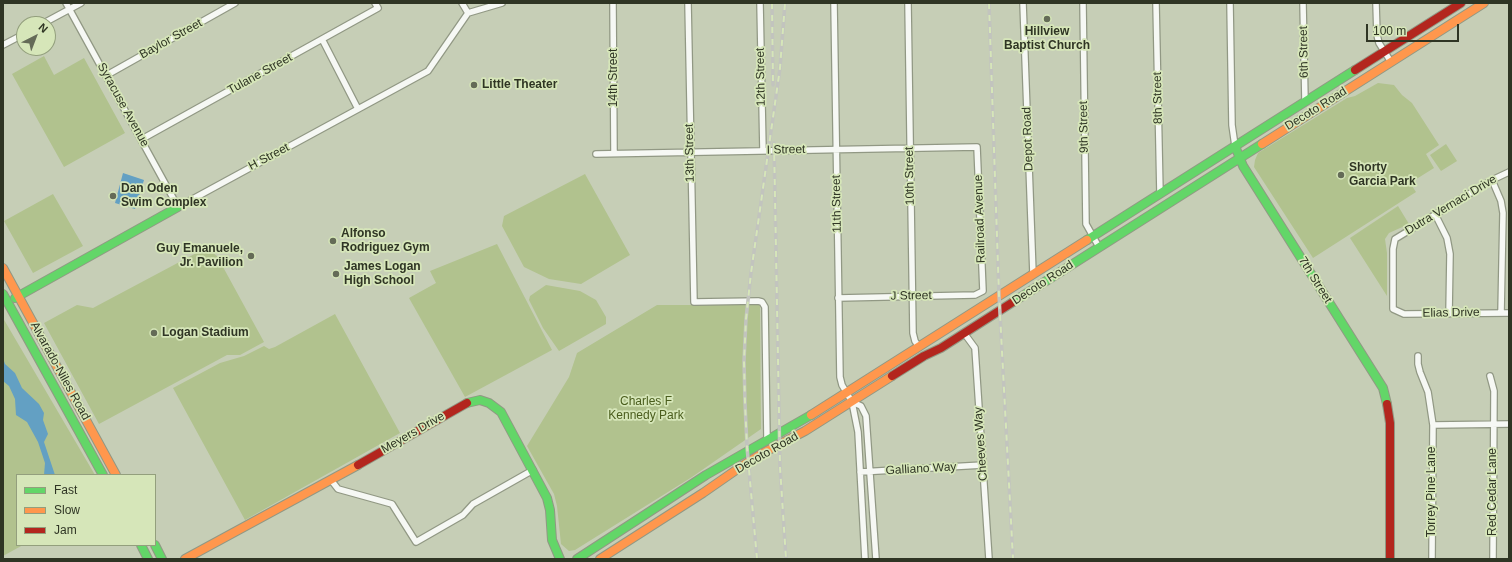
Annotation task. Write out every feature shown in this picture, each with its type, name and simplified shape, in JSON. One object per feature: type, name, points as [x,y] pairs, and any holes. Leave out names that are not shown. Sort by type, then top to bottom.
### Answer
[{"type":"main road","name":"Decoto Road","points":[[600,559],[703,493],[745,464],[805,431],[924,356],[964,333],[1484,3]]},
{"type":"main road","name":"Decoto Road","points":[[577,559],[706,476],[767,439],[803,420],[919,347],[1384,52],[1456,4]]},
{"type":"main road","name":"7th Street","points":[[1235,146],[1239,158],[1383,388],[1387,401],[1390,423],[1390,559]]},
{"type":"main road","name":"H Street","points":[[5,303],[178,207]]},
{"type":"main road","name":"Alvarado-Niles Road","points":[[3,268],[115,474]]},
{"type":"main road","name":"Alvarado-Niles Road","points":[[3,294],[5,303],[102,474]]},
{"type":"main road","name":"Meyers Drive","points":[[185,559],[331,480],[465,403],[474,401],[489,403],[501,412],[533,470],[547,498],[550,510],[552,540],[560,559]]},
{"type":"main road","points":[[142,546],[148,559]]},
{"type":"main road","points":[[156,546],[162,559]]},
{"type":"street","name":"Syracuse Avenue","points":[[66,3],[107,75],[178,207]]},
{"type":"street","points":[[56,16],[81,3]]},
{"type":"street","name":"Baylor Street","points":[[107,75],[235,3]]},
{"type":"street","points":[[462,3],[468,13],[502,3]]},
{"type":"street","name":"14th Street","points":[[613,3],[614,153]]},
{"type":"street","name":"13th Street","points":[[688,3],[694,302],[758,301],[762,302],[765,307],[767,439]]},
{"type":"street","name":"12th Street","points":[[760,3],[763,151]]},
{"type":"street","name":"11th Street","points":[[834,3],[840,377],[846,393],[852,402],[858,432],[865,559]]},
{"type":"street","name":"10th Street","points":[[908,3],[913,336],[919,347]]},
{"type":"street","name":"Depot Road","points":[[1024,3],[1033,274]]},
{"type":"street","name":"9th Street","points":[[1082,3],[1086,224],[1099,247]]},
{"type":"street","name":"8th Street","points":[[1156,3],[1160,194]]},
{"type":"street","name":"7th Street","points":[[1230,3],[1232,125],[1235,146]]},
{"type":"street","name":"6th Street","points":[[1303,3],[1305,101]]},
{"type":"street","points":[[1376,3],[1377,35],[1379,43],[1391,62]]},
{"type":"street","name":"Tulane Street","points":[[142,139],[322,39],[377,5]]},
{"type":"street","name":"H Street","points":[[178,207],[428,71],[468,13]]},
{"type":"street","points":[[3,45],[16,38]]},
{"type":"street","points":[[322,39],[358,110]]},
{"type":"street","name":"I Street","points":[[596,154],[977,147]]},
{"type":"street","name":"Railroad Avenue","points":[[977,147],[983,291]]},
{"type":"street","name":"Dutra Vernaci Drive","points":[[1393,309],[1393,249],[1395,239],[1492,180],[1509,172]]},
{"type":"street","points":[[1492,180],[1501,201],[1503,213],[1501,313]]},
{"type":"street","points":[[1435,214],[1447,238],[1450,254],[1449,314]]},
{"type":"street","name":"J Street","points":[[838,298],[975,294],[983,291]]},
{"type":"street","name":"Elias Drive","points":[[1393,309],[1404,314],[1509,313]]},
{"type":"street","name":"Cheeves Way","points":[[964,333],[975,348],[989,559]]},
{"type":"street","name":"Torrey Pine Lane","points":[[1418,356],[1420,372],[1428,392],[1433,424],[1432,559]]},
{"type":"street","name":"Red Cedar Lane","points":[[1490,376],[1494,391],[1493,559]]},
{"type":"street","name":"11th Street","points":[[852,402],[861,406],[866,416],[876,559]]},
{"type":"street","points":[[1433,424],[1509,424]]},
{"type":"street","name":"Galliano Way","points":[[860,472],[983,465]]},
{"type":"street","points":[[331,480],[338,489],[392,504],[416,542],[463,515],[473,504],[533,470]]},
{"type":"green space","points":[[44,56],[54,75],[84,58],[125,133],[64,167],[12,74]]},
{"type":"green space","name":"Shorty Garcia Park","points":[[1378,83],[1394,85],[1402,95],[1412,103],[1439,145],[1426,154],[1434,168],[1410,183],[1416,192],[1313,258],[1254,167],[1255,160],[1258,153],[1347,98],[1355,96]]},
{"type":"green space","points":[[1446,144],[1457,161],[1441,171],[1430,155]]},
{"type":"green space","points":[[585,174],[630,255],[581,284],[549,279],[524,267],[502,226],[504,216]]},
{"type":"green space","points":[[53,194],[83,246],[33,273],[4,221]]},
{"type":"green space","points":[[1398,206],[1409,224],[1389,233],[1385,239],[1387,253],[1387,296],[1350,238]]},
{"type":"green space","points":[[497,244],[552,350],[465,397],[409,298],[436,283],[430,271]]},
{"type":"green space","name":"Logan Stadium","points":[[202,250],[213,253],[217,256],[264,342],[240,355],[227,355],[99,424],[44,323],[77,305],[93,308]]},
{"type":"green space","points":[[546,285],[580,291],[596,300],[606,317],[606,324],[559,351],[543,328],[529,300],[530,296]]},
{"type":"green space","name":"Charles F Kennedy Park","points":[[657,305],[760,305],[761,429],[692,477],[575,550],[569,551],[561,544],[557,506],[554,494],[527,446],[569,377],[577,353]]},
{"type":"green space","points":[[335,314],[400,433],[245,520],[173,388],[220,363],[244,356],[264,346],[269,349],[275,347]]},
{"type":"green space","points":[[3,318],[94,474],[16,474],[16,546],[21,546],[3,556]]},
{"type":"water","points":[[123,173],[144,180],[135,209],[115,203]]},
{"type":"water","points":[[3,358],[5,364],[15,373],[22,388],[39,404],[44,413],[43,420],[48,434],[44,442],[55,474],[44,474],[45,463],[38,442],[27,422],[16,415],[15,399],[9,386],[3,381]]},
{"type":"railway","points":[[772,3],[773,85]]},
{"type":"railway","points":[[757,559],[747,447],[744,361],[746,319],[751,273],[780,68],[785,3]]},
{"type":"railway","points":[[989,3],[999,295],[1013,559]]},
{"type":"railway","points":[[774,143],[780,467],[786,559]]},
{"type":"traffic: fast","points":[[1087,240],[1355,70]]},
{"type":"traffic: fast","points":[[1013,302],[1262,144]]},
{"type":"traffic: fast","points":[[1235,146],[1243,166],[1383,388],[1387,404]]},
{"type":"traffic: fast","points":[[15,298],[178,207]]},
{"type":"traffic: fast","points":[[3,294],[102,474]]},
{"type":"traffic: fast","points":[[467,403],[480,400],[489,403],[501,412],[547,498],[550,510],[552,540],[560,559]]},
{"type":"traffic: fast","points":[[577,559],[706,475],[811,415]]},
{"type":"traffic: fast","points":[[142,546],[148,559]]},
{"type":"traffic: fast","points":[[156,546],[162,559]]},
{"type":"traffic: slow","points":[[1262,144],[1484,3]]},
{"type":"traffic: slow","points":[[811,415],[1087,240]]},
{"type":"traffic: slow","points":[[3,268],[115,474]]},
{"type":"traffic: slow","points":[[600,559],[739,468],[763,453],[805,431],[892,376]]},
{"type":"traffic: slow","points":[[185,559],[358,465]]},
{"type":"traffic: jam","points":[[1355,70],[1461,3]]},
{"type":"traffic: jam","points":[[892,376],[924,356],[941,348],[1013,302]]},
{"type":"traffic: jam","points":[[358,465],[467,403]]},
{"type":"traffic: jam","points":[[1387,404],[1390,423],[1390,559]]},
{"type":"place","name":"Hillview Baptist Church","points":[[1047,19]]},
{"type":"place","name":"Little Theater","points":[[474,85]]},
{"type":"place","name":"Shorty Garcia Park","points":[[1341,175]]},
{"type":"place","name":"Dan Oden Swim Complex","points":[[113,196]]},
{"type":"place","name":"Alfonso Rodriguez Gym","points":[[333,241]]},
{"type":"place","name":"Guy Emanuele, Jr. Pavilion","points":[[251,256]]},
{"type":"place","name":"James Logan High School","points":[[336,274]]},
{"type":"place","name":"Logan Stadium","points":[[154,333]]}]
